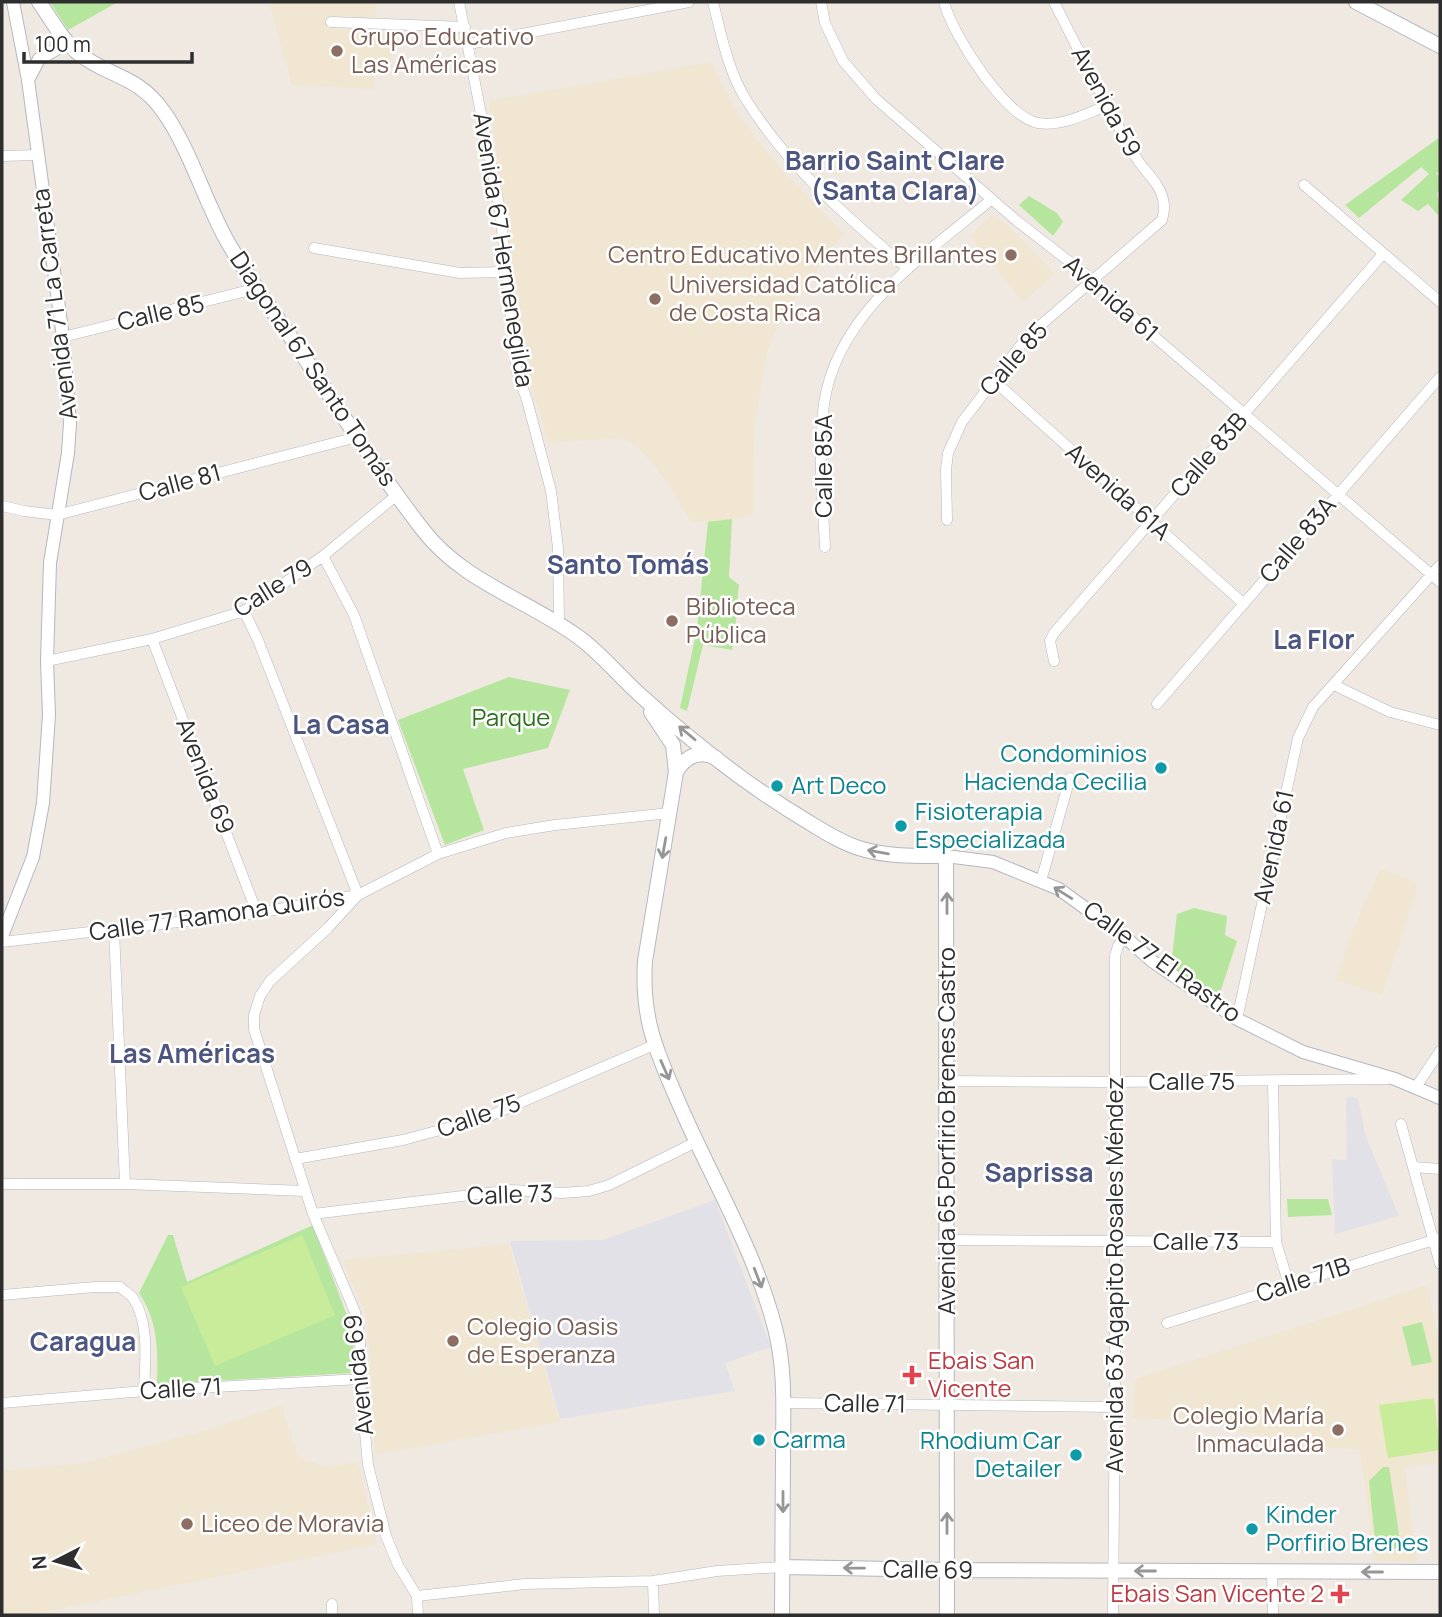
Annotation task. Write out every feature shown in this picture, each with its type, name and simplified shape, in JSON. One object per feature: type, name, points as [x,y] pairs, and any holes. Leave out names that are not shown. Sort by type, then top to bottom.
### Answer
[{"type":"main road","name":"Diagonal 67 Santo Tomás","points":[[39,2],[67,43],[87,60],[140,85],[163,111],[225,237],[357,437],[426,534],[462,566],[507,597],[559,623],[582,639],[638,694]]},
{"type":"main road","points":[[1356,2],[1440,46]]},
{"type":"main road","points":[[638,694],[720,761]]},
{"type":"main road","points":[[638,694],[668,734],[673,745],[676,772],[645,961],[643,983],[646,1015],[654,1045],[696,1142],[740,1231],[769,1307],[782,1367],[782,1615]]},
{"type":"main road","points":[[676,772],[681,763],[690,757],[711,755],[779,804],[832,836],[861,849],[898,856],[946,856]]},
{"type":"main road","name":"Avenida 65 Porfirio Brenes Castro","points":[[946,856],[947,1615]]},
{"type":"main road","name":"Calle 69","points":[[782,1567],[1440,1572]]},
{"type":"street","name":"Avenida 71 La Carreta","points":[[2,936],[24,883],[41,823],[48,750],[50,563],[70,439],[69,392],[63,337],[28,80],[13,2]]},
{"type":"street","name":"Avenida 67 Hermenegilda","points":[[459,2],[500,210],[517,373],[527,400],[551,491],[558,548],[559,623]]},
{"type":"street","points":[[469,44],[690,2]]},
{"type":"street","points":[[713,2],[726,53],[744,97],[781,147],[831,204],[908,269]]},
{"type":"street","name":"Avenida 61","points":[[821,2],[825,23],[843,61],[876,99],[992,200],[1093,280],[1156,338],[1440,582]]},
{"type":"street","points":[[944,2],[959,40],[1022,118],[1050,124],[1072,120],[1106,106]]},
{"type":"street","name":"Avenida 59","points":[[1054,2],[1106,106],[1139,164],[1157,184],[1164,200]]},
{"type":"street","points":[[331,22],[465,27]]},
{"type":"street","points":[[28,80],[39,59],[67,43]]},
{"type":"street","points":[[2,156],[38,155]]},
{"type":"street","points":[[1304,185],[1440,302]]},
{"type":"street","name":"Calle 85A","points":[[825,547],[821,434],[824,402],[831,371],[846,339],[868,310],[908,269],[992,200]]},
{"type":"street","name":"Calle 85","points":[[947,520],[948,453],[962,422],[1027,337],[1162,220],[1164,200]]},
{"type":"street","points":[[314,248],[460,273],[505,272]]},
{"type":"street","name":"Calle 83B","points":[[1054,661],[1050,641],[1054,633],[1383,254]]},
{"type":"street","name":"Calle 85","points":[[63,337],[258,288]]},
{"type":"street","name":"Calle 83A","points":[[1157,704],[1440,377]]},
{"type":"street","name":"Avenida 61A","points":[[993,380],[1244,604]]},
{"type":"street","name":"Calle 81","points":[[2,506],[57,515],[357,437]]},
{"type":"street","name":"Calle 79","points":[[47,661],[152,639],[244,611],[323,556],[397,495]]},
{"type":"street","points":[[323,556],[354,615],[438,854]]},
{"type":"street","name":"Avenida 61","points":[[1237,1019],[1297,738],[1314,707],[1440,565]]},
{"type":"street","points":[[244,611],[258,640],[358,895]]},
{"type":"street","name":"Avenida 69","points":[[152,639],[257,913]]},
{"type":"street","points":[[1334,685],[1390,712],[1440,724]]},
{"type":"street","points":[[1041,881],[1070,778]]},
{"type":"street","name":"Calle 77 Ramona Quirós","points":[[2,942],[257,913],[358,895],[438,854],[506,833],[670,813]]},
{"type":"street","name":"Calle 77 El Rastro","points":[[946,856],[993,862],[1059,889],[1125,937],[1152,961],[1237,1019],[1303,1052],[1395,1079],[1440,1098]]},
{"type":"street","name":"Avenida 69","points":[[358,895],[328,928],[270,981],[260,996],[254,1015],[258,1041],[305,1191],[355,1312],[360,1339],[360,1379],[368,1465],[376,1502],[398,1564],[417,1595],[418,1615]]},
{"type":"street","points":[[114,930],[125,1184]]},
{"type":"street","name":"Avenida 63 Agapito Rosales Méndez","points":[[1112,1615],[1116,1243],[1115,956],[1125,937]]},
{"type":"street","name":"Calle 75","points":[[295,1159],[402,1140],[485,1118],[654,1045]]},
{"type":"street","points":[[1416,1087],[1440,1051]]},
{"type":"street","name":"Calle 75","points":[[948,1081],[1395,1079]]},
{"type":"street","points":[[1273,1081],[1276,1242],[1289,1284]]},
{"type":"street","points":[[1401,1124],[1437,1238],[1440,1264]]},
{"type":"street","name":"Calle 73","points":[[313,1214],[512,1191],[589,1191],[609,1185],[696,1142]]},
{"type":"street","points":[[1414,1167],[1440,1169]]},
{"type":"street","points":[[2,1184],[125,1184],[305,1191]]},
{"type":"street","name":"Calle 71B","points":[[1167,1323],[1437,1238]]},
{"type":"street","name":"Calle 73","points":[[948,1240],[1276,1242]]},
{"type":"street","points":[[2,1295],[120,1287],[132,1298],[142,1322],[145,1351],[144,1391]]},
{"type":"street","name":"Calle 71","points":[[2,1403],[144,1391],[360,1379]]},
{"type":"street","name":"Calle 71","points":[[783,1403],[1115,1406]]},
{"type":"street","name":"Calle 69","points":[[417,1595],[525,1584],[653,1581],[717,1571],[782,1567]]},
{"type":"street","points":[[1272,1572],[1273,1615]]},
{"type":"street","points":[[653,1581],[654,1615]]},
{"type":"shaded area","name":"Grupo Educativo Las Américas","points":[[269,2],[376,2],[375,19],[328,17],[326,28],[393,32],[391,70],[374,70],[373,89],[292,85]]},
{"type":"shaded area","name":"Universidad Católica de Costa Rica","points":[[712,62],[732,104],[756,139],[844,234],[782,315],[767,352],[754,429],[753,515],[714,522],[691,522],[668,483],[640,449],[622,438],[549,443],[524,363],[489,101]]},
{"type":"shaded area","name":"Centro Educativo Mentes Brillantes","points":[[992,215],[1006,224],[1055,274],[1023,302],[970,236]]},
{"type":"shaded area","points":[[1380,869],[1414,881],[1417,889],[1382,995],[1336,980],[1352,932]]},
{"type":"shaded area","points":[[1346,1097],[1358,1098],[1366,1137],[1399,1216],[1335,1234],[1332,1159],[1347,1160]]},
{"type":"shaded area","points":[[715,1200],[771,1347],[725,1363],[735,1391],[560,1419],[510,1241],[603,1240]]},
{"type":"shaded area","name":"Colegio Oasis de Esperanza","points":[[509,1244],[560,1422],[375,1454],[367,1317],[343,1260]]},
{"type":"shaded area","name":"Colegio María Inmaculada","points":[[1427,1285],[1440,1346],[1440,1463],[1405,1467],[1417,1562],[1375,1560],[1360,1450],[1311,1446],[1272,1439],[1201,1421],[1133,1418],[1135,1379]]},
{"type":"shaded area","name":"Liceo de Moravia","points":[[282,1405],[298,1457],[325,1467],[358,1462],[377,1544],[29,1615],[2,1615],[2,1471],[84,1463],[210,1429]]},
{"type":"green space","points":[[50,2],[118,2],[68,30]]},
{"type":"green space","points":[[1440,137],[1440,170],[1436,174],[1440,177],[1440,190],[1437,193],[1440,212],[1438,215],[1428,204],[1418,211],[1401,200],[1429,174],[1421,167],[1359,218],[1345,205]]},
{"type":"green space","points":[[1029,196],[1057,213],[1063,222],[1053,236],[1019,205]]},
{"type":"green space","points":[[732,519],[729,577],[739,585],[732,650],[703,645],[687,711],[680,708],[697,629],[708,522]]},
{"type":"green space","name":"Parque","points":[[509,677],[570,690],[548,748],[463,769],[484,830],[445,845],[398,720]]},
{"type":"green space","points":[[1194,908],[1227,916],[1225,935],[1237,941],[1218,999],[1171,966],[1177,914]]},
{"type":"green space","points":[[1287,1199],[1328,1199],[1332,1215],[1288,1217]]},
{"type":"green space","points":[[313,1225],[352,1329],[352,1373],[157,1384],[157,1348],[153,1325],[139,1293],[168,1235],[173,1235],[187,1282]]},
{"type":"green space","points":[[302,1235],[335,1315],[215,1366],[181,1287]]},
{"type":"green space","points":[[1422,1322],[1432,1362],[1412,1366],[1402,1327]]},
{"type":"green space","points":[[1434,1398],[1440,1450],[1388,1458],[1379,1405]]},
{"type":"green space","points":[[1383,1467],[1389,1467],[1401,1548],[1376,1549],[1369,1481]]},
{"type":"place","name":"Grupo Educativo Las Américas","points":[[337,51]]},
{"type":"place","name":"Centro Educativo Mentes Brillantes","points":[[1011,255]]},
{"type":"place","name":"Universidad Católica de Costa Rica","points":[[655,299]]},
{"type":"place","name":"Biblioteca Pública","points":[[672,621]]},
{"type":"place","name":"Condominios Hacienda Cecilia","points":[[1161,768]]},
{"type":"place","name":"Art Deco","points":[[777,786]]},
{"type":"place","name":"Fisioterapia Especializada","points":[[901,826]]},
{"type":"place","name":"Colegio Oasis de Esperanza","points":[[453,1341]]},
{"type":"place","name":"Ebais San Vicente","points":[[912,1375]]},
{"type":"place","name":"Colegio María Inmaculada","points":[[1338,1430]]},
{"type":"place","name":"Carma","points":[[759,1440]]},
{"type":"place","name":"Rhodium Car Detailer","points":[[1076,1455]]},
{"type":"place","name":"Liceo de Moravia","points":[[187,1524]]},
{"type":"place","name":"Kinder Porfirio Brenes","points":[[1252,1529]]},
{"type":"place","name":"Ebais San Vicente 2","points":[[1340,1594]]},
{"type":"district","name":"Barrio Saint Clare (Santa Clara)","points":[[895,176]]},
{"type":"district","name":"Santo Tomás","points":[[628,565]]},
{"type":"district","name":"La Flor","points":[[1314,640]]},
{"type":"district","name":"La Casa","points":[[341,725]]},
{"type":"district","name":"Las Américas","points":[[192,1054]]},
{"type":"district","name":"Saprissa","points":[[1039,1173]]},
{"type":"district","name":"Caragua","points":[[83,1342]]}]
